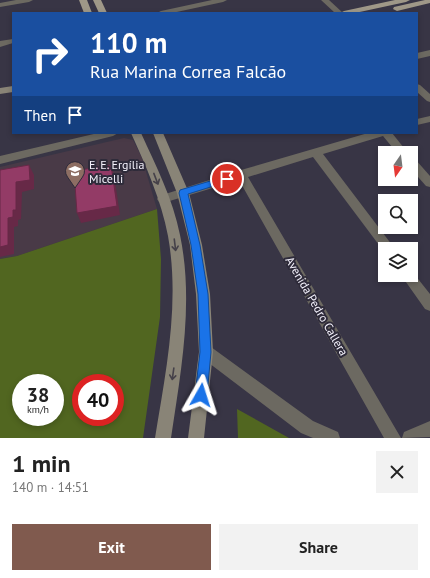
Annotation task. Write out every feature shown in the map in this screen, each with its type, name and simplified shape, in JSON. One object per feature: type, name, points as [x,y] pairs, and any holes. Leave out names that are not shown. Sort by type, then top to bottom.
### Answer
[{"type":"main road","points":[[83,0],[88,12]]},
{"type":"main road","points":[[97,0],[103,12]]},
{"type":"main road","points":[[349,12],[406,0]]},
{"type":"main road","points":[[382,12],[430,1]]},
{"type":"street","points":[[0,5],[29,0]]},
{"type":"street","points":[[165,12],[223,0]]},
{"type":"street","points":[[325,0],[338,12]]},
{"type":"street","points":[[0,44],[12,41]]},
{"type":"street","points":[[418,56],[430,53]]},
{"type":"street","points":[[418,88],[430,99]]},
{"type":"street","points":[[0,92],[12,89]]},
{"type":"street","points":[[0,98],[12,95]]},
{"type":"street","points":[[418,122],[430,119]]},
{"type":"street","points":[[0,160],[110,134]]},
{"type":"street","points":[[136,134],[163,199],[174,236],[180,286],[177,345],[163,438]]},
{"type":"street","points":[[158,134],[183,193],[196,245],[203,294],[206,352],[196,438]]},
{"type":"street","points":[[163,199],[241,174],[377,134]]},
{"type":"street","points":[[387,134],[397,146]]},
{"type":"street","points":[[315,152],[383,242]]},
{"type":"street","points":[[418,170],[430,183]]},
{"type":"street","name":"Avenida Pedro Callera","points":[[241,174],[393,438]]},
{"type":"street","points":[[413,282],[430,305]]},
{"type":"street","points":[[206,352],[307,426],[332,438]]},
{"type":"street","points":[[410,438],[430,429]]},
{"type":"shaded area","name":"E. E. Ergília Micelli","points":[[124,138],[133,140],[142,158],[157,209],[17,256],[0,259],[0,167]]},
{"type":"green space","points":[[157,209],[161,259],[160,317],[143,438],[0,438],[0,259],[17,256]]},
{"type":"green space","points":[[237,409],[289,438],[238,438]]},
{"type":"building","points":[[29,165],[30,180],[16,182],[16,210],[13,210],[13,217],[8,218],[8,245],[0,247],[0,170]]},
{"type":"building","points":[[111,165],[117,206],[77,213],[74,171]]},
{"type":"place","name":"E. E. Ergília Micelli","points":[[75,188]]},
{"type":"route","points":[[201,395],[206,352],[203,294],[196,245],[183,193],[227,179]]}]
